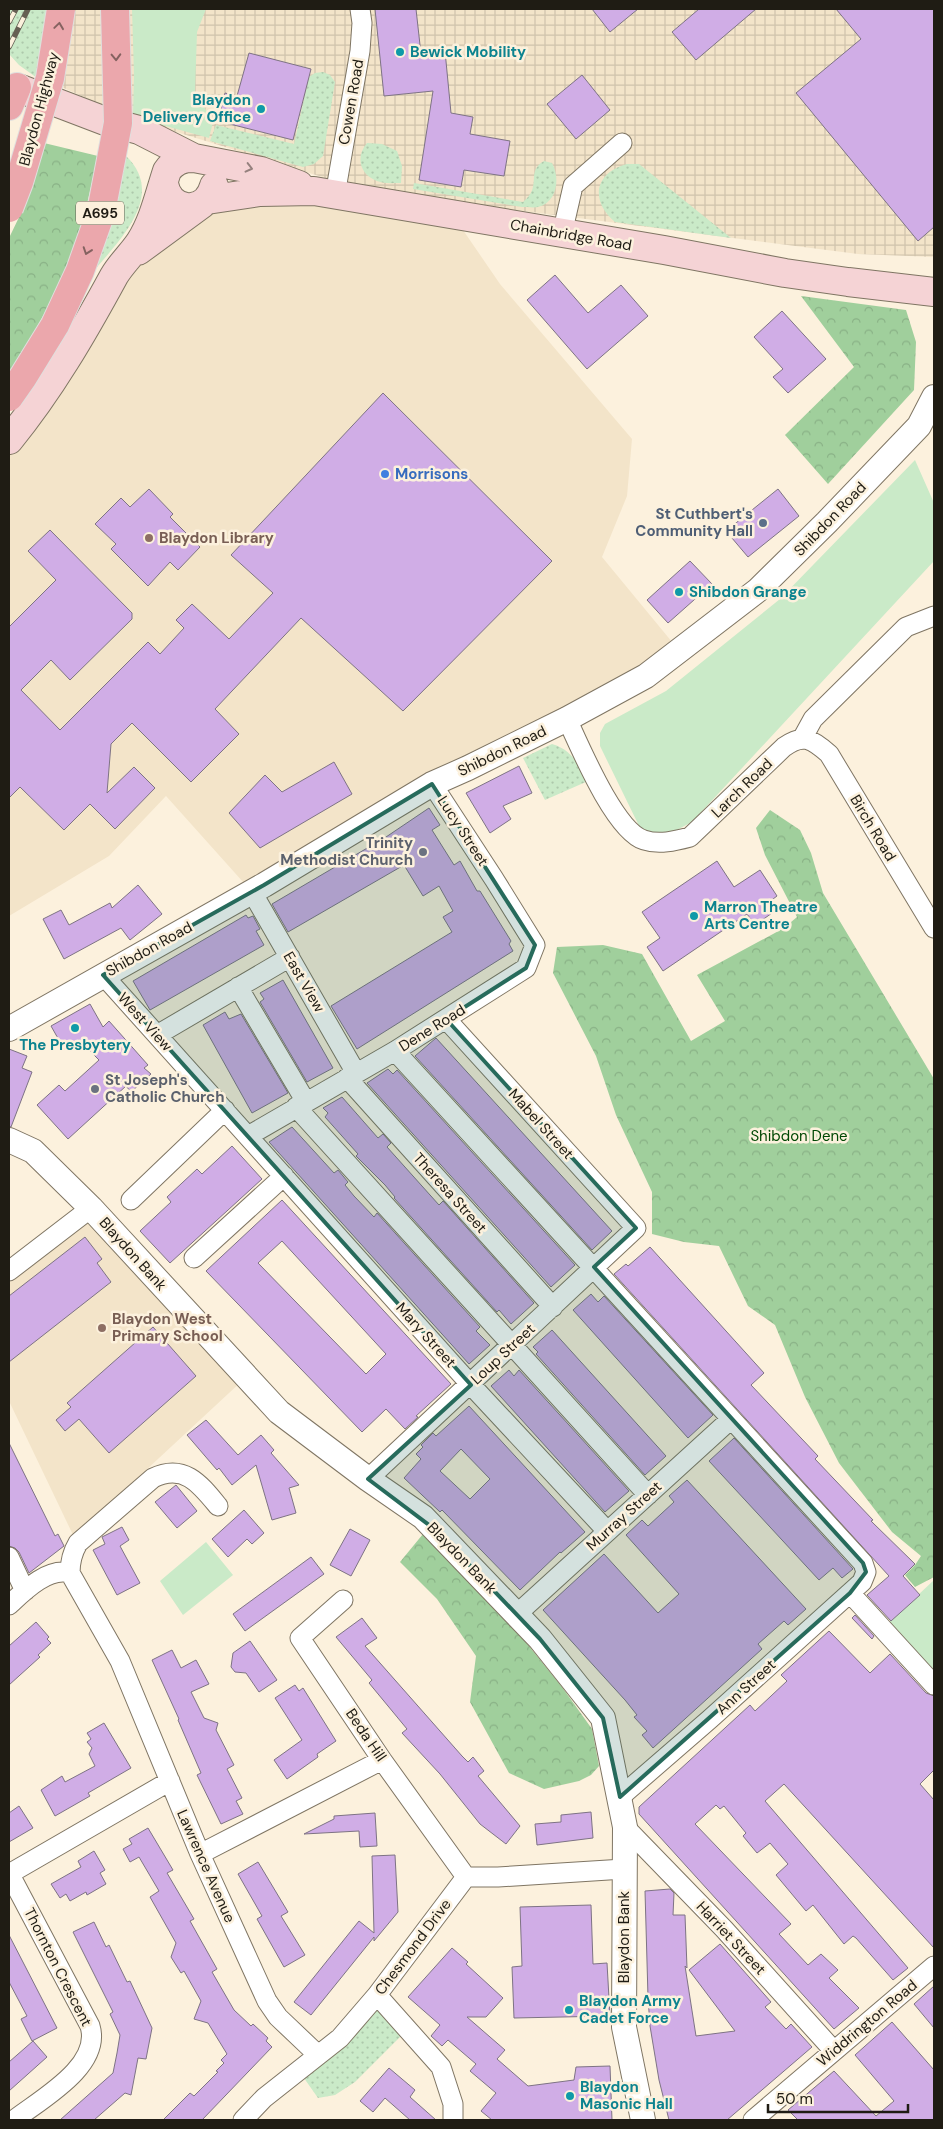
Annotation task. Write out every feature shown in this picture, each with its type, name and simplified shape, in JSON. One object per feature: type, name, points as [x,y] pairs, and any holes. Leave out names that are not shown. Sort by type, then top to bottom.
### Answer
[{"type":"main road","name":"Blaydon Highway","points":[[9,208],[19,182],[50,78],[61,9]]},
{"type":"main road","name":"A695","points":[[9,397],[55,325],[80,270],[101,212],[118,123],[115,9]]},
{"type":"main road","points":[[12,92],[139,130],[207,165],[214,179],[212,194],[167,231],[131,256]]},
{"type":"main road","points":[[104,121],[143,148],[164,182],[166,192],[177,204],[194,207],[204,202]]},
{"type":"main road","points":[[9,440],[71,351],[116,273],[131,256],[150,223],[172,165],[178,160],[198,159],[242,166],[325,193]]},
{"type":"main road","name":"Chainbridge Road","points":[[204,202],[260,192],[325,193],[785,273],[934,292]]},
{"type":"street","name":"Cowen Road","points":[[325,193],[360,52],[362,23],[360,9]]},
{"type":"street","points":[[562,234],[574,186],[622,143]]},
{"type":"street","name":"Shibdon Road","points":[[9,1029],[252,892],[432,784],[567,719],[646,676],[758,590],[827,522],[919,426],[934,397]]},
{"type":"street","points":[[802,739],[813,719],[906,627],[934,616]]},
{"type":"street","name":"Larch Road","points":[[567,719],[595,778],[622,823],[644,840],[657,842],[690,837],[784,747],[794,740],[802,739]]},
{"type":"street","name":"Birch Road","points":[[802,739],[809,739],[829,754],[934,928]]},
{"type":"street","name":"Lucy Street","points":[[432,784],[494,879]]},
{"type":"street","name":"Dene Road","points":[[248,1136],[395,1051],[526,968],[535,945],[494,879]]},
{"type":"street","name":"East View","points":[[252,892],[290,957],[352,1076]]},
{"type":"street","points":[[157,1036],[290,957]]},
{"type":"street","name":"West View","points":[[103,975],[248,1136]]},
{"type":"street","points":[[238,988],[302,1104],[512,1345],[648,1495]]},
{"type":"street","name":"Mabel Street","points":[[446,1020],[636,1228]]},
{"type":"street","points":[[395,1051],[731,1419]]},
{"type":"street","name":"Theresa Street","points":[[352,1076],[553,1307]]},
{"type":"street","points":[[130,1200],[225,1110]]},
{"type":"street","name":"Mary Street","points":[[248,1136],[471,1385],[607,1531]]},
{"type":"street","name":"Blaydon Bank","points":[[9,1140],[33,1151],[91,1208],[279,1412],[368,1479],[423,1517],[540,1639],[603,1718],[625,1827],[624,2027],[642,2120]]},
{"type":"street","points":[[194,1258],[284,1176]]},
{"type":"street","points":[[9,1271],[91,1208]]},
{"type":"street","name":"Loup Street","points":[[368,1479],[471,1385],[636,1228]]},
{"type":"street","name":"Murray Street","points":[[516,1614],[731,1419]]},
{"type":"street","name":"Ann Street","points":[[620,1797],[850,1593],[862,1582],[866,1572],[863,1563],[731,1419]]},
{"type":"street","points":[[9,1605],[24,1591],[52,1573],[60,1570],[70,1573],[70,1562],[78,1543],[153,1478],[162,1474],[172,1473],[191,1478],[200,1483],[218,1506]]},
{"type":"street","points":[[9,1557],[24,1591]]},
{"type":"street","name":"Lawrence Avenue","points":[[70,1573],[120,1661],[200,1854],[267,2001],[278,2017],[318,2055]]},
{"type":"street","points":[[850,1593],[934,1685]]},
{"type":"street","name":"Beda Hill","points":[[344,1600],[300,1638],[382,1760],[466,1877]]},
{"type":"street","points":[[200,1854],[382,1760]]},
{"type":"street","name":"Thornton Crescent","points":[[14,2120],[77,2070],[87,2058],[92,2039],[90,2026],[9,1874],[170,1781]]},
{"type":"street","name":"Harriet Street","points":[[625,1827],[730,1936],[834,2051]]},
{"type":"street","points":[[466,1877],[498,1877],[624,1868]]},
{"type":"street","name":"Chesmond Drive","points":[[243,2120],[264,2098],[340,2038],[377,1994],[466,1877]]},
{"type":"street","name":"Widdrington Road","points":[[766,2117],[834,2051],[934,1966]]},
{"type":"street","points":[[377,1994],[441,2067],[453,2104],[453,2120]]},
{"type":"highlighted area","points":[[432,784],[535,945],[526,968],[446,1019],[636,1228],[594,1267],[863,1563],[866,1572],[850,1593],[620,1797],[603,1718],[540,1639],[437,1531],[368,1479],[471,1385],[103,975],[264,885]]},
{"type":"shaded area","points":[[64,9],[934,9],[934,257],[858,254],[368,191],[131,118],[39,77]]},
{"type":"shaded area","points":[[242,194],[452,214],[500,284],[632,439],[627,496],[602,557],[677,648],[252,892],[166,796],[109,856],[9,916],[9,439],[116,273]]},
{"type":"shaded area","name":"Blaydon West Primary School","points":[[91,1215],[243,1380],[74,1537],[9,1401],[9,1276]]},
{"type":"green space","points":[[9,9],[48,9],[37,78],[19,65],[9,54]]},
{"type":"green space","points":[[132,9],[206,9],[197,32],[195,92],[213,122],[209,138],[133,117]]},
{"type":"green space","points":[[323,72],[330,75],[335,82],[323,156],[314,164],[303,167],[210,141],[216,125],[294,144],[309,77],[315,73]]},
{"type":"green space","points":[[44,143],[98,156],[88,201],[71,259],[46,312],[9,373],[9,238],[23,209]]},
{"type":"green space","points":[[367,143],[382,144],[397,151],[402,166],[401,183],[380,182],[371,178],[363,170],[360,160],[363,148]]},
{"type":"green space","points":[[126,156],[138,171],[142,187],[140,203],[125,234],[91,274]]},
{"type":"green space","points":[[544,161],[552,163],[555,169],[556,188],[550,200],[538,207],[522,207],[413,189],[414,183],[523,202],[532,190],[534,175],[538,165]]},
{"type":"green space","points":[[627,164],[639,164],[731,238],[615,222],[602,205],[599,197],[599,188],[608,174],[616,168]]},
{"type":"green space","points":[[801,296],[906,310],[916,342],[914,390],[828,484],[785,435],[854,367]]},
{"type":"green space","points":[[915,460],[934,503],[934,561],[692,822],[665,836],[643,834],[600,746],[600,733],[605,724],[666,691],[780,599]]},
{"type":"green space","points":[[552,744],[570,754],[588,781],[545,800],[523,758]]},
{"type":"green space","name":"Shibdon Dene","points":[[770,810],[800,830],[811,853],[823,893],[934,1079],[934,1577],[915,1587],[905,1575],[921,1556],[892,1532],[839,1463],[805,1397],[775,1325],[748,1306],[719,1246],[684,1242],[652,1234],[652,1192],[616,1115],[596,1056],[553,973],[557,947],[603,945],[642,954],[691,1041],[725,1021],[697,975],[784,928],[797,917],[765,855],[756,828]]},
{"type":"green space","points":[[423,1534],[508,1620],[562,1687],[592,1729],[599,1766],[591,1775],[579,1781],[544,1789],[509,1773],[470,1702],[476,1656],[437,1599],[400,1562]]},
{"type":"green space","points":[[206,1542],[233,1575],[183,1615],[160,1581]]},
{"type":"green space","points":[[934,1580],[934,1685],[883,1628]]},
{"type":"green space","points":[[377,1995],[408,2029],[355,2082],[335,2095],[318,2098],[299,2071]]},
{"type":"building","points":[[375,9],[416,9],[421,54],[445,51],[451,113],[473,117],[470,134],[510,141],[504,176],[464,170],[461,187],[419,180],[433,91],[384,96]]},
{"type":"building","points":[[592,9],[638,9],[610,32]]},
{"type":"building","points":[[699,9],[756,9],[696,60],[672,32]]},
{"type":"building","points":[[836,9],[934,9],[934,227],[918,241],[796,93],[861,39]]},
{"type":"building","name":"Blaydon Delivery Office","points":[[249,53],[311,69],[293,140],[218,121],[225,93],[237,96]]},
{"type":"building","points":[[582,75],[610,110],[576,139],[547,104]]},
{"type":"building","points":[[555,275],[588,313],[621,285],[648,316],[587,369],[527,300]]},
{"type":"building","points":[[782,311],[826,359],[788,393],[773,377],[783,369],[754,337]]},
{"type":"building","points":[[383,393],[552,561],[403,711],[301,618],[215,709],[239,734],[191,782],[132,723],[111,744],[107,793],[134,767],[155,788],[115,829],[90,804],[64,830],[20,787],[9,798],[9,627],[56,580],[28,551],[50,530],[132,613],[132,619],[70,680],[51,660],[21,690],[60,730],[148,642],[160,654],[184,628],[176,620],[192,604],[229,639],[273,593],[231,555]]},
{"type":"building","points":[[149,489],[173,514],[170,517],[200,547],[178,570],[170,562],[148,586],[111,549],[116,544],[95,524],[121,498],[130,507]]},
{"type":"building","name":"St Cuthbert's Community Hall","points":[[778,489],[799,516],[748,557],[726,531]]},
{"type":"building","name":"Shibdon Grange","points":[[690,561],[712,584],[668,623],[647,600]]},
{"type":"building","points":[[334,762],[352,794],[260,848],[229,813],[265,775],[282,792]]},
{"type":"building","points":[[519,766],[532,793],[503,806],[511,819],[490,833],[466,793]]},
{"type":"building","points":[[429,808],[440,825],[432,830],[454,865],[460,861],[477,891],[480,891],[511,941],[509,944],[513,951],[357,1049],[331,1006],[452,932],[443,917],[453,911],[439,886],[423,896],[404,865],[288,932],[272,904],[386,837]]},
{"type":"building","name":"Marron Theatre Arts Centre","points":[[717,861],[734,887],[760,870],[777,896],[769,902],[775,911],[755,925],[747,914],[663,971],[647,947],[660,938],[642,912]]},
{"type":"building","points":[[138,885],[162,914],[130,940],[121,928],[64,959],[43,919],[61,910],[69,925],[110,903],[112,908]]},
{"type":"building","points":[[246,915],[248,918],[253,916],[260,929],[256,931],[264,945],[150,1010],[133,981]]},
{"type":"building","points":[[283,980],[333,1068],[307,1082],[260,1002],[264,999],[260,993]]},
{"type":"building","name":"St Joseph's Catholic Church","points":[[90,1004],[103,1027],[109,1021],[148,1065],[144,1068],[151,1074],[131,1092],[126,1086],[68,1139],[37,1105],[59,1085],[65,1091],[99,1060],[79,1040],[64,1049],[51,1026]]},
{"type":"building","points":[[225,1012],[229,1019],[241,1014],[288,1093],[252,1113],[203,1025]]},
{"type":"building","points":[[436,1038],[612,1231],[592,1250],[415,1056]]},
{"type":"building","points":[[9,1049],[27,1056],[22,1068],[32,1072],[11,1127],[9,1126]]},
{"type":"building","points":[[388,1069],[393,1074],[397,1070],[575,1265],[551,1287],[367,1083]]},
{"type":"building","points":[[342,1097],[378,1138],[383,1134],[391,1143],[387,1147],[439,1205],[443,1201],[534,1303],[511,1324],[499,1310],[497,1312],[394,1198],[385,1185],[356,1156],[358,1154],[325,1117],[328,1113],[323,1108]]},
{"type":"building","points":[[292,1127],[334,1173],[338,1170],[348,1182],[345,1185],[354,1196],[374,1217],[377,1213],[480,1327],[476,1331],[490,1345],[469,1364],[269,1142]]},
{"type":"building","points":[[232,1146],[262,1179],[170,1263],[140,1231],[171,1202],[167,1197],[197,1169],[202,1174]]},
{"type":"building","points":[[282,1200],[451,1384],[416,1416],[418,1417],[405,1429],[386,1409],[362,1432],[206,1271]],"holes":[[[282,1241],[386,1354],[366,1374],[258,1263]]]},
{"type":"building","points":[[85,1237],[102,1259],[97,1263],[111,1282],[9,1362],[9,1296]]},
{"type":"building","points":[[650,1247],[764,1373],[751,1385],[818,1456],[815,1459],[873,1520],[871,1521],[915,1564],[903,1576],[920,1595],[891,1621],[867,1595],[889,1576],[614,1274],[626,1264],[628,1266]]},
{"type":"building","points":[[591,1294],[598,1302],[604,1296],[713,1415],[688,1438],[573,1310]]},
{"type":"building","points":[[153,1327],[196,1376],[109,1453],[79,1419],[65,1431],[56,1420],[71,1407],[67,1403]]},
{"type":"building","points":[[552,1330],[666,1456],[645,1475],[536,1354],[538,1352],[533,1347]]},
{"type":"building","points":[[509,1370],[514,1376],[519,1370],[629,1491],[605,1512],[491,1386]]},
{"type":"building","points":[[469,1406],[585,1532],[560,1552],[520,1590],[442,1510],[440,1512],[404,1478],[421,1459],[416,1454],[423,1447],[421,1445],[433,1433],[436,1436]],"holes":[[[461,1449],[490,1479],[470,1499],[440,1471]]]},
{"type":"building","points":[[206,1420],[238,1455],[261,1435],[274,1450],[271,1453],[299,1485],[289,1488],[296,1513],[272,1520],[256,1465],[232,1485],[219,1468],[217,1470],[187,1435]]},
{"type":"building","points":[[734,1438],[853,1569],[842,1578],[833,1568],[819,1580],[709,1461]]},
{"type":"building","points":[[9,1443],[55,1536],[58,1534],[64,1546],[29,1573],[19,1552],[9,1546]]},
{"type":"building","points":[[687,1480],[806,1609],[788,1625],[784,1621],[758,1644],[762,1649],[653,1748],[642,1735],[647,1731],[634,1717],[637,1715],[543,1610],[604,1554],[658,1613],[679,1594],[626,1535],[642,1520],[648,1526],[674,1502],[669,1496]]},
{"type":"building","points":[[176,1485],[197,1511],[177,1528],[155,1502]]},
{"type":"building","points":[[244,1510],[264,1533],[252,1544],[247,1539],[228,1557],[212,1539]]},
{"type":"building","points":[[122,1527],[129,1540],[120,1546],[140,1583],[117,1595],[93,1550],[105,1544],[102,1537]]},
{"type":"building","points":[[350,1529],[370,1540],[351,1576],[330,1565]]},
{"type":"building","points":[[311,1557],[324,1574],[245,1631],[233,1614]]},
{"type":"building","points":[[855,1615],[874,1636],[872,1639],[852,1618]]},
{"type":"building","points":[[362,1618],[377,1638],[365,1646],[462,1756],[468,1762],[473,1757],[484,1771],[478,1776],[520,1826],[506,1844],[480,1824],[440,1774],[402,1733],[407,1729],[369,1683],[372,1680],[336,1637]]},
{"type":"building","points":[[36,1622],[49,1637],[47,1639],[51,1643],[38,1655],[40,1657],[9,1685],[9,1646]]},
{"type":"building","points":[[829,1631],[870,1673],[890,1654],[926,1693],[934,1696],[934,1770],[920,1784],[934,1800],[934,1948],[784,1784],[765,1801],[908,1968],[893,1980],[856,1938],[853,1936],[844,1944],[813,1905],[806,1911],[776,1875],[788,1864],[770,1843],[757,1853],[743,1836],[746,1833],[724,1806],[720,1809],[716,1805],[695,1824],[791,1924],[779,1934],[808,1965],[821,1954],[838,1970],[829,1978],[859,2008],[834,2029],[639,1814],[639,1807],[750,1705],[755,1711],[787,1681],[781,1675]]},
{"type":"building","points":[[250,1641],[277,1680],[259,1692],[246,1673],[235,1672],[231,1667],[233,1653]]},
{"type":"building","points":[[172,1650],[181,1668],[196,1660],[209,1684],[191,1692],[204,1718],[218,1723],[216,1730],[234,1765],[227,1769],[242,1798],[236,1801],[243,1814],[221,1824],[197,1775],[201,1773],[152,1660]]},
{"type":"building","points":[[295,1685],[299,1691],[303,1688],[336,1741],[317,1754],[318,1757],[287,1779],[274,1760],[302,1740],[275,1698]]},
{"type":"building","points":[[104,1723],[131,1768],[88,1793],[90,1796],[55,1816],[41,1790],[62,1776],[65,1782],[95,1766],[89,1754],[92,1748],[87,1742],[91,1739],[87,1733]]},
{"type":"building","points":[[19,1806],[33,1828],[9,1842],[9,1813]]},
{"type":"building","points":[[591,1812],[593,1838],[537,1845],[535,1824],[561,1822],[561,1815]]},
{"type":"building","points":[[375,1813],[377,1846],[360,1847],[359,1831],[304,1834],[334,1819],[334,1816]]},
{"type":"building","points":[[148,1828],[173,1870],[167,1873],[194,1919],[190,1921],[217,1969],[212,1972],[234,2010],[251,2026],[253,2024],[268,2038],[266,2041],[272,2047],[202,2120],[163,2120],[190,2093],[194,2096],[218,2072],[216,2071],[224,2063],[221,2060],[227,2054],[208,2023],[194,2019],[201,2001],[184,1971],[181,1973],[171,1957],[176,1943],[150,1897],[159,1891],[139,1857],[130,1862],[123,1849],[132,1844],[129,1839]]},
{"type":"building","points":[[94,1851],[105,1870],[100,1873],[106,1884],[87,1895],[86,1892],[70,1901],[66,1894],[60,1898],[51,1884],[81,1867],[78,1861]]},
{"type":"building","points":[[395,1855],[398,1912],[374,1941],[374,1937],[311,2015],[294,2002],[359,1921],[374,1933],[372,1856]]},
{"type":"building","points":[[258,1862],[288,1912],[281,1916],[305,1955],[284,1967],[257,1919],[262,1916],[238,1874]]},
{"type":"building","points":[[670,1889],[674,1893],[673,1915],[685,1915],[687,1968],[685,1966],[696,2036],[735,2031],[689,1970],[720,1944],[771,2002],[765,2007],[786,2029],[791,2024],[812,2047],[727,2120],[669,2120],[659,2080],[650,2026],[645,1891]]},
{"type":"building","points":[[591,1905],[593,1964],[607,1963],[610,2016],[514,2018],[512,1967],[522,1966],[520,1907]]},
{"type":"building","points":[[94,1922],[106,1947],[109,1945],[127,1982],[130,1981],[152,2028],[146,2059],[138,2058],[131,2095],[125,2093],[94,2120],[60,2120],[113,2073],[117,2053],[120,2035],[110,2014],[113,2012],[73,1932]]},
{"type":"building","points":[[9,1935],[57,2028],[32,2041],[21,2019],[27,2016],[9,1982]]},
{"type":"building","points":[[452,1948],[468,1962],[466,1964],[503,1998],[486,2017],[467,2017],[505,2050],[497,2059],[528,2086],[574,2080],[576,2067],[610,2066],[612,2120],[492,2120],[481,2111],[496,2093],[470,2071],[476,2064],[448,2040],[442,2046],[431,2036],[440,2025],[408,1997]]},
{"type":"building","points":[[934,1986],[934,2028],[914,2004]]},
{"type":"building","points":[[892,2022],[934,2070],[934,2120],[798,2120],[788,2110],[834,2071],[876,2116],[894,2101],[855,2055]]},
{"type":"building","points":[[33,2041],[47,2057],[9,2091],[9,2062]]},
{"type":"building","points":[[389,2068],[415,2090],[410,2097],[436,2120],[410,2120],[385,2098],[373,2112],[360,2101]]},
{"type":"railway","points":[[9,22],[16,9]]},
{"type":"railway","points":[[9,47],[28,9]]},
{"type":"place","name":"Bewick Mobility","points":[[400,52]]},
{"type":"place","name":"Blaydon Delivery Office","points":[[261,109]]},
{"type":"place","name":"Morrisons","points":[[385,474]]},
{"type":"place","name":"St Cuthbert's Community Hall","points":[[763,523]]},
{"type":"place","name":"Blaydon Library","points":[[149,538]]},
{"type":"place","name":"Shibdon Grange","points":[[679,592]]},
{"type":"place","name":"Trinity Methodist Church","points":[[423,852]]},
{"type":"place","name":"Marron Theatre Arts Centre","points":[[694,916]]},
{"type":"place","name":"The Presbytery","points":[[75,1028]]},
{"type":"place","name":"St Joseph's Catholic Church","points":[[95,1089]]},
{"type":"place","name":"Blaydon West Primary School","points":[[102,1328]]},
{"type":"place","name":"Blaydon Army Cadet Force","points":[[569,2010]]},
{"type":"place","name":"Blaydon Masonic Hall","points":[[570,2096]]}]
